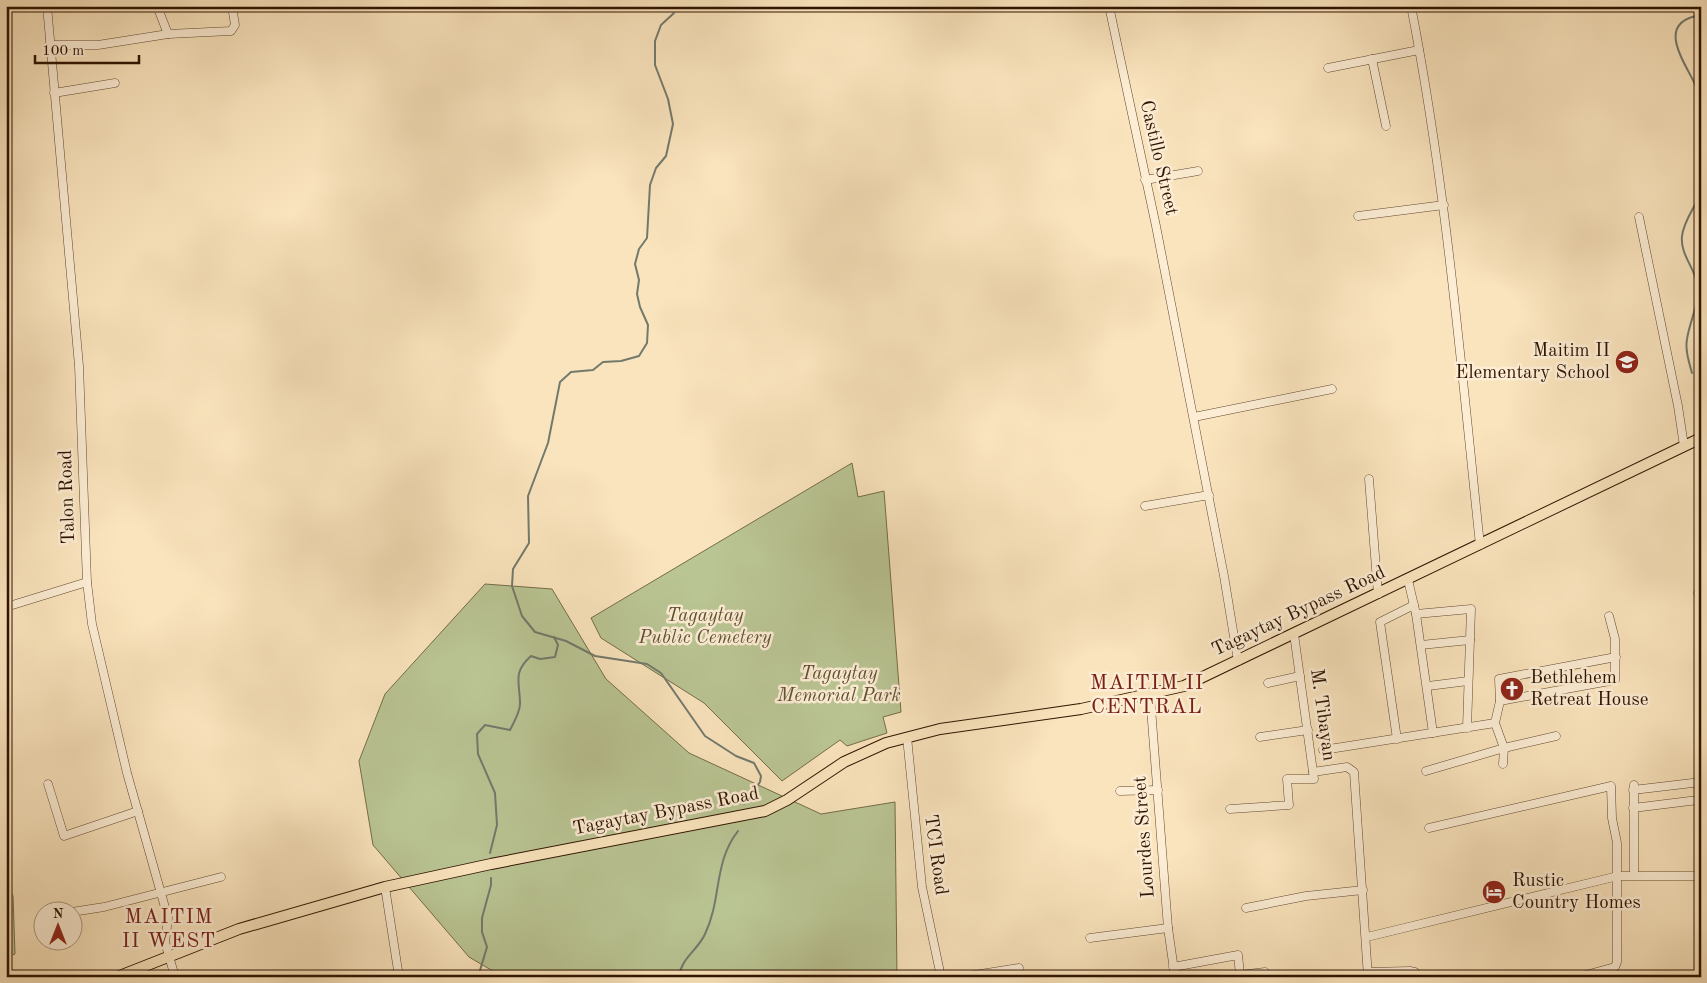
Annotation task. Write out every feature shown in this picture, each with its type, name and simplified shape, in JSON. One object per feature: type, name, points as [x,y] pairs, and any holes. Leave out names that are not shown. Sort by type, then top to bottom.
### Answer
[{"type":"main road","name":"Tagaytay Bypass Road","points":[[117,977],[269,920],[385,887],[764,810],[787,800],[850,759],[886,743],[906,737],[964,726],[1080,709],[1184,686],[1701,438]]},
{"type":"street","name":"Talon Road","points":[[47,6],[78,366],[87,582],[92,624],[113,715],[168,918],[164,938],[175,977]]},
{"type":"street","points":[[157,6],[168,34]]},
{"type":"street","points":[[49,45],[98,45],[168,34],[231,31],[235,25],[232,6]]},
{"type":"street","name":"Castillo Street","points":[[1109,6],[1194,417],[1238,661]]},
{"type":"street","points":[[1411,6],[1444,205],[1480,545]]},
{"type":"street","points":[[1328,68],[1419,50]]},
{"type":"street","points":[[1372,59],[1386,126]]},
{"type":"street","points":[[54,93],[115,83]]},
{"type":"street","points":[[1146,180],[1198,171]]},
{"type":"street","points":[[1358,216],[1444,205]]},
{"type":"street","points":[[1639,217],[1678,406],[1684,446]]},
{"type":"street","points":[[1194,417],[1332,389]]},
{"type":"street","points":[[1369,479],[1378,594]]},
{"type":"street","points":[[1145,506],[1209,496]]},
{"type":"street","points":[[1408,580],[1416,614],[1428,686],[1433,733]]},
{"type":"street","points":[[6,607],[87,582]]},
{"type":"street","points":[[1397,738],[1380,622],[1414,605]]},
{"type":"street","points":[[1416,614],[1471,609],[1467,728]]},
{"type":"street","points":[[1500,701],[1615,680],[1615,639],[1609,616]]},
{"type":"street","name":"M. Tibayan","points":[[1230,809],[1289,805],[1288,779],[1314,780],[1294,634]]},
{"type":"street","points":[[1421,646],[1470,640]]},
{"type":"street","points":[[1503,764],[1504,748],[1495,723],[1500,701],[1499,679],[1616,657]]},
{"type":"street","points":[[1268,683],[1300,676]]},
{"type":"street","points":[[1428,686],[1468,681]]},
{"type":"street","name":"Lourdes Street","points":[[1150,695],[1168,928],[1175,977]]},
{"type":"street","points":[[1323,750],[1495,723]]},
{"type":"street","points":[[1260,737],[1308,730]]},
{"type":"street","points":[[1426,771],[1504,748],[1556,736]]},
{"type":"street","name":"TCI Road","points":[[906,737],[922,887],[941,977]]},
{"type":"street","points":[[1313,772],[1347,767],[1354,772],[1367,937],[1368,975],[1410,971],[1415,972],[1418,977]]},
{"type":"street","points":[[1633,808],[1698,800],[1700,796],[1700,782],[1634,788],[1633,808],[1634,875]]},
{"type":"street","points":[[48,784],[64,836],[138,811]]},
{"type":"street","points":[[1429,828],[1611,786],[1612,818],[1618,843],[1616,967],[1578,977]]},
{"type":"street","points":[[1120,791],[1158,790]]},
{"type":"street","points":[[1367,937],[1618,876],[1701,876]]},
{"type":"street","points":[[82,910],[104,907],[221,877]]},
{"type":"street","points":[[385,887],[399,977]]},
{"type":"street","points":[[1246,908],[1306,896],[1362,890]]},
{"type":"street","points":[[1090,938],[1168,928]]},
{"type":"street","points":[[1173,967],[1238,956],[1240,974],[1265,972]]},
{"type":"street","points":[[962,977],[1019,968]]},
{"type":"green space","name":"Tagaytay Public Cemetery","points":[[852,463],[858,497],[884,491],[901,712],[883,717],[887,733],[847,746],[840,740],[782,781],[704,703],[601,638],[591,618]]},
{"type":"green space","points":[[485,584],[552,589],[606,679],[689,753],[821,814],[895,802],[897,977],[503,977],[469,957],[373,845],[359,761],[385,694]]},
{"type":"green space","points":[[6,881],[13,896],[15,954],[6,957]]},
{"type":"waterway","points":[[671,6],[674,13],[661,25],[655,41],[655,65],[668,99],[673,124],[666,156],[656,168],[650,185],[647,238],[639,249],[635,264],[639,280],[637,294],[640,307],[648,325],[647,343],[639,356],[621,361],[603,362],[593,370],[571,372],[560,382],[548,443],[528,496],[529,543],[513,569],[512,586],[522,616],[535,632],[566,641],[595,656],[647,664],[661,673],[705,736],[736,756],[754,763],[761,776],[760,782],[744,804]]},
{"type":"waterway","points":[[1701,15],[1685,20],[1678,28],[1676,38],[1678,49],[1701,98]]},
{"type":"waterway","points":[[1692,373],[1687,343],[1698,290],[1695,277],[1683,249],[1682,236],[1685,224],[1701,191]]},
{"type":"waterway","points":[[490,853],[497,825],[495,793],[478,754],[477,734],[485,725],[510,730],[520,707],[518,678],[521,668],[531,656],[540,659],[555,657],[558,645],[554,637]]},
{"type":"waterway","points":[[679,977],[680,970],[686,959],[705,934],[714,908],[721,868],[730,843],[738,831]]},
{"type":"waterway","points":[[478,977],[487,947],[482,932],[482,918],[491,885],[491,878]]},
{"type":"waterway","points":[[6,905],[9,922],[6,949]]},
{"type":"place","name":"Maitim II Elementary School","points":[[1627,362]]},
{"type":"place","name":"Bethlehem Retreat House","points":[[1512,689]]},
{"type":"place","name":"Rustic Country Homes","points":[[1494,892]]},
{"type":"district","name":"MAITIM II CENTRAL","points":[[1147,695]]},
{"type":"district","name":"MAITIM II WEST","points":[[169,929]]},
{"type":"park label","name":"Tagaytay Memorial Park","points":[[839,685]]}]
